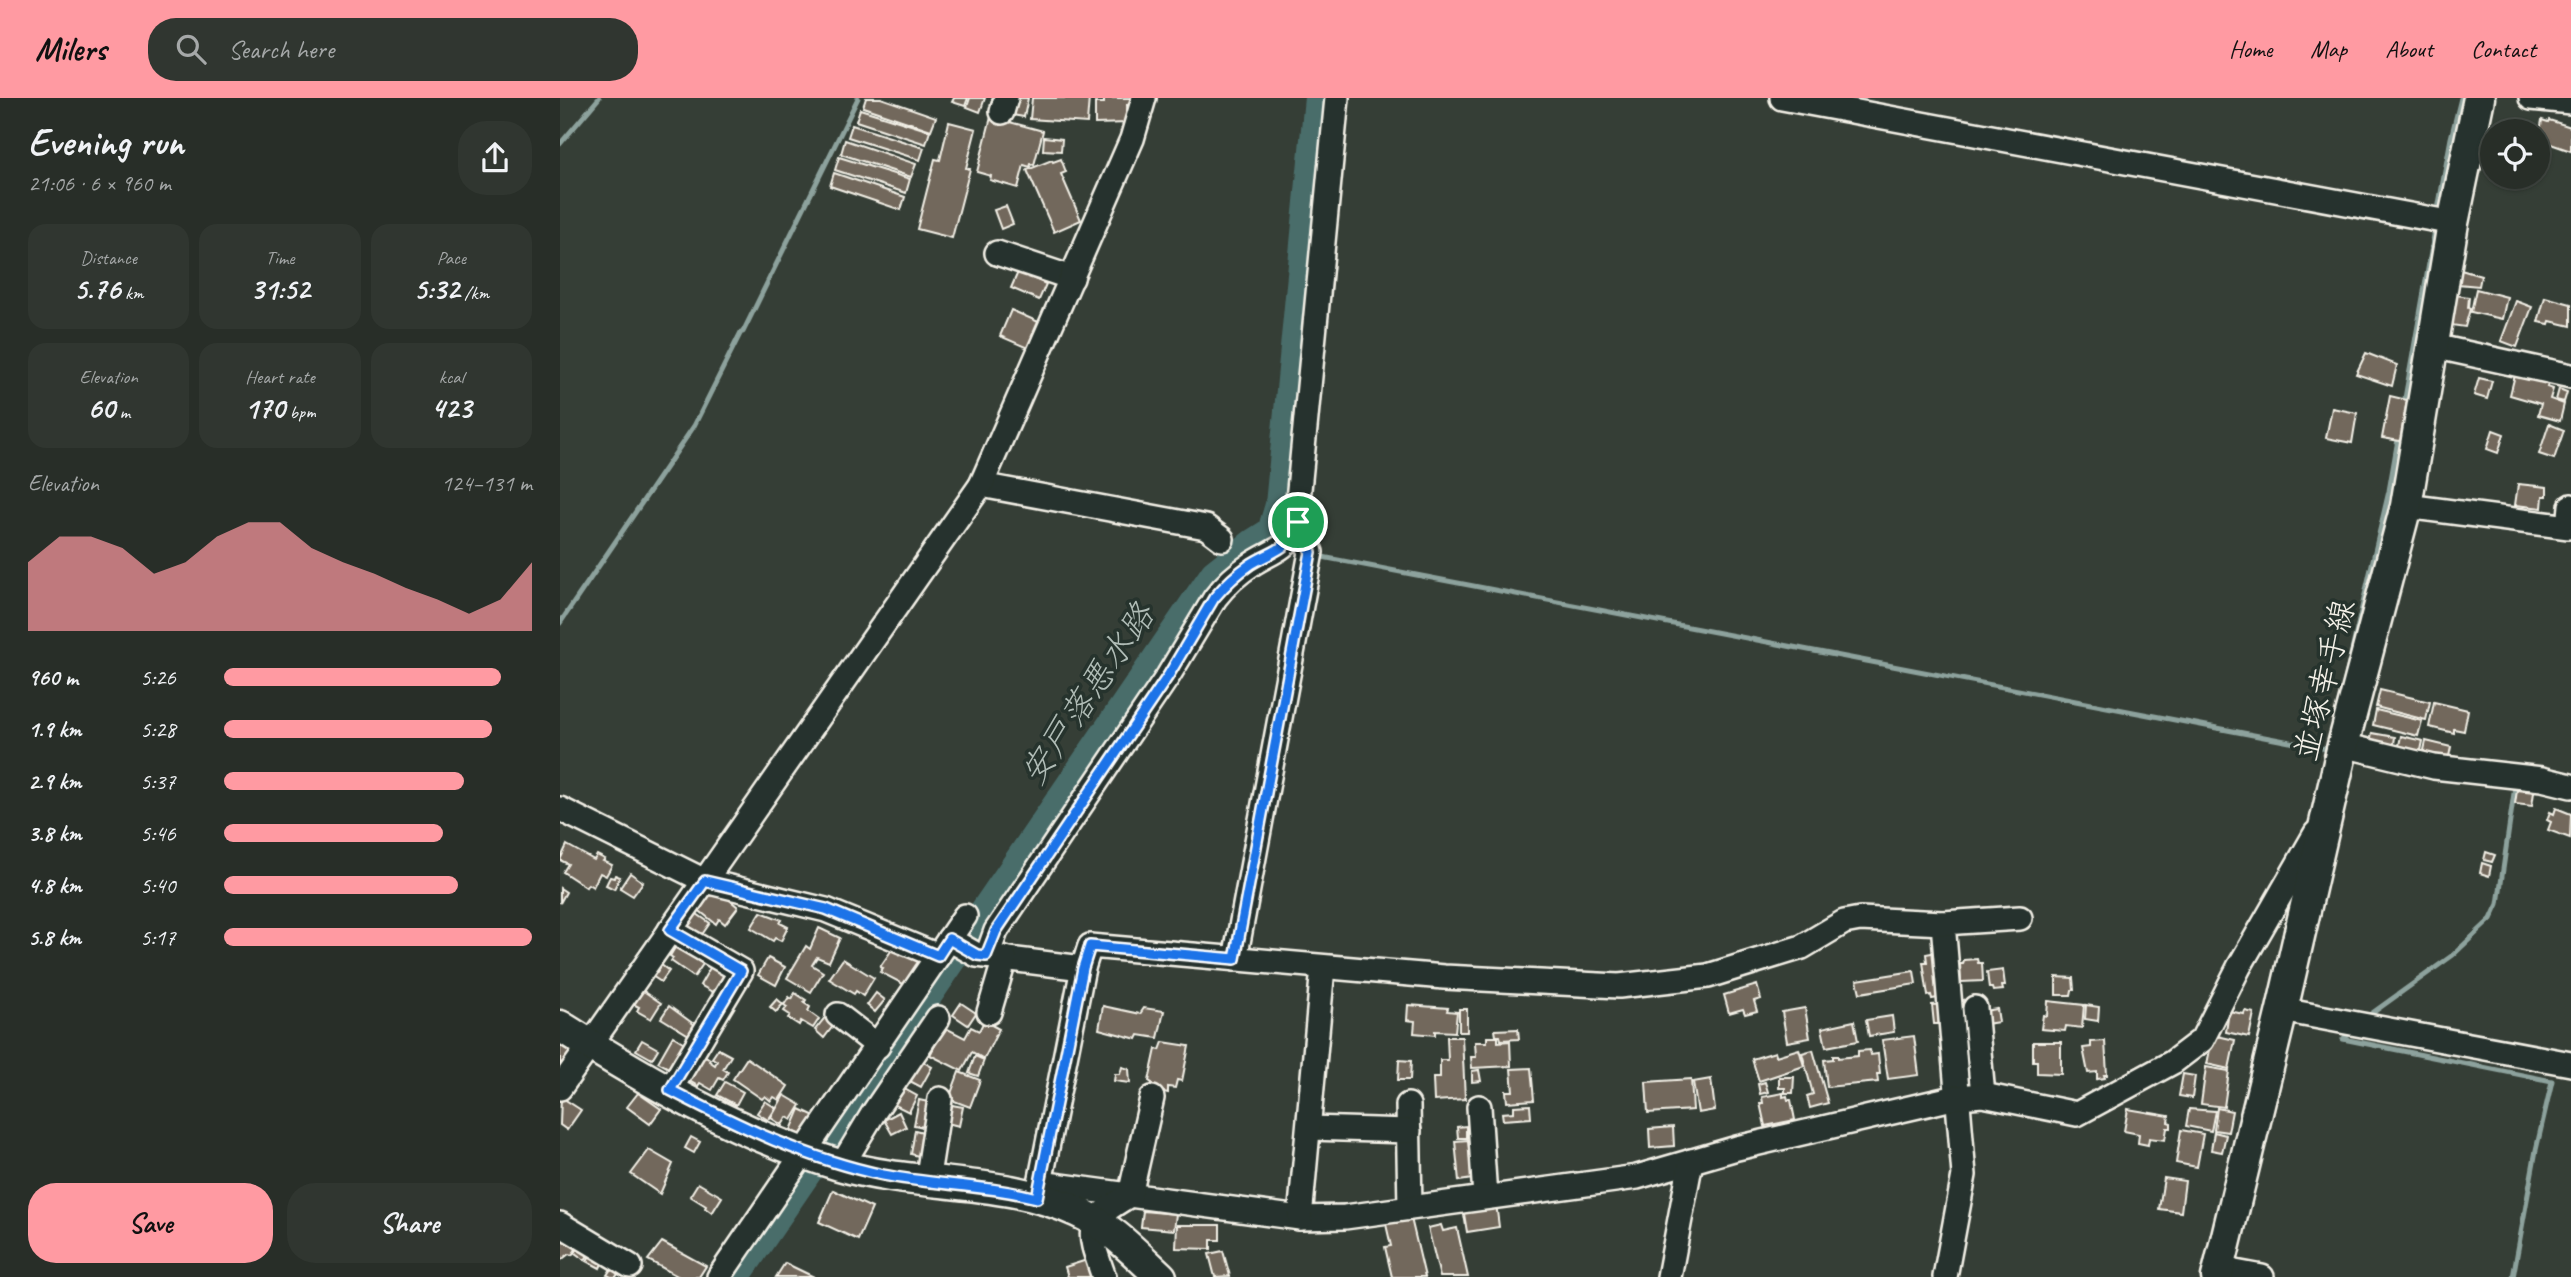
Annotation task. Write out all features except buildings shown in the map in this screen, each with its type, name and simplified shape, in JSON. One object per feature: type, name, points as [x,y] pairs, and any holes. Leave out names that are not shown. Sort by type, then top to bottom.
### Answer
[{"type":"main road","name":"並塚幸手線","points":[[2218,1273],[2343,745],[2406,506],[2433,346],[2442,221],[2480,98]]},
{"type":"main road","points":[[560,1026],[670,1090],[743,1128],[803,1153],[842,1166],[927,1182],[999,1190],[1039,1190],[1096,1222],[1127,1245],[1161,1277]]},
{"type":"street","points":[[560,1088],[981,485],[1132,139],[1144,98]]},
{"type":"street","points":[[989,1012],[989,956],[996,931],[1168,676],[1214,598],[1250,565],[1284,546],[1291,539],[1298,522],[1337,98]]},
{"type":"street","points":[[1782,98],[2442,221]]},
{"type":"street","points":[[2531,98],[2571,102]]},
{"type":"street","points":[[997,253],[1072,278]]},
{"type":"street","points":[[2433,346],[2571,376]]},
{"type":"street","points":[[981,485],[1206,527],[1222,539]]},
{"type":"street","points":[[2406,506],[2568,527],[2571,506]]},
{"type":"street","points":[[1235,959],[1311,552],[1298,522]]},
{"type":"street","points":[[2343,745],[2434,767],[2542,779],[2571,786]]},
{"type":"street","points":[[560,808],[705,881],[826,909],[944,947],[989,956],[1083,968]]},
{"type":"street","points":[[2020,918],[1943,923],[1860,919],[1844,922],[1802,947],[1708,976],[1619,985],[1444,977],[1090,946],[1083,968],[1039,1190],[1130,1195],[1300,1218],[1345,1217],[1637,1177],[1737,1148],[1957,1097],[1983,1095],[2077,1114],[2173,1062],[2202,1040],[2239,967],[2327,814]]},
{"type":"street","points":[[719,1277],[965,916]]},
{"type":"street","points":[[1943,923],[1964,1175],[1945,1277]]},
{"type":"street","points":[[670,930],[741,971],[670,1090]]},
{"type":"street","points":[[1300,1218],[1323,967]]},
{"type":"street","points":[[1975,1008],[1983,1095]]},
{"type":"street","points":[[2282,1010],[2571,1064]]},
{"type":"street","points":[[838,1015],[878,1046]]},
{"type":"street","points":[[842,1166],[874,1112],[938,1018]]},
{"type":"street","points":[[1104,1277],[1091,1240],[1096,1222],[1111,1206],[1130,1195],[1152,1098]]},
{"type":"street","points":[[927,1182],[940,1099]]},
{"type":"street","points":[[1408,1105],[1410,1207]]},
{"type":"street","points":[[1479,1107],[1485,1197]]},
{"type":"street","points":[[1309,1129],[1409,1131]]},
{"type":"street","points":[[1669,1277],[1691,1161]]},
{"type":"street","points":[[560,1224],[630,1266]]},
{"type":"street","points":[[2218,1273],[2262,1277]]},
{"type":"waterway","points":[[560,144],[599,98]]},
{"type":"waterway","points":[[560,623],[694,426],[858,98]]},
{"type":"waterway","name":"安戸落悪水路","points":[[735,1277],[1215,574],[1272,532],[1280,505],[1319,98]]},
{"type":"waterway","points":[[2437,215],[2461,98]]},
{"type":"waterway","points":[[2404,404],[2436,224]]},
{"type":"waterway","points":[[2344,685],[2389,491],[2399,434]]},
{"type":"waterway","points":[[1253,544],[1267,547]]},
{"type":"waterway","points":[[1317,556],[2332,750]]},
{"type":"waterway","points":[[2364,1019],[2453,955],[2491,919],[2498,904],[2515,786]]},
{"type":"waterway","points":[[2352,1031],[2343,1039],[2552,1081],[2536,1150],[2513,1277]]},
{"type":"route","points":[[1298,522],[1311,552],[1235,959],[1090,946],[1083,968],[1037,1198],[1020,1193],[927,1182],[842,1166],[743,1128],[670,1090],[741,971],[670,930],[705,881],[826,909],[938,956],[949,939],[977,955],[986,956],[996,931],[1168,676],[1214,598],[1250,565],[1284,546],[1291,539],[1298,522]]}]
